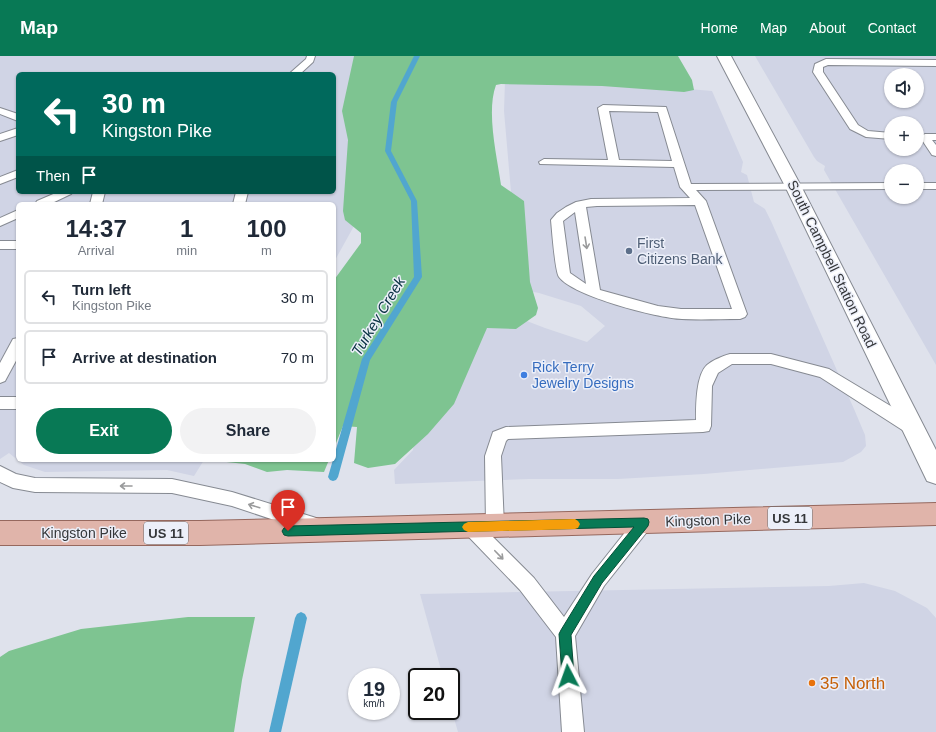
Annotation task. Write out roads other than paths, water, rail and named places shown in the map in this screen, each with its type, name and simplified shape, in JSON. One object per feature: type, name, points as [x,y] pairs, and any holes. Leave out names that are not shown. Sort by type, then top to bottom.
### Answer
[{"type":"main road","name":"South Campbell Station Road","points":[[724,56],[793,186],[936,474]]},
{"type":"main road","name":"Kingston Pike","points":[[0,533],[200,533],[483,527],[936,514]]},
{"type":"lane","points":[[296,72],[310,60],[311,56]]},
{"type":"lane","points":[[884,135],[866,134],[854,127],[818,72],[818,66],[826,62],[936,63]]},
{"type":"lane","points":[[614,163],[603,108],[662,109],[686,187],[700,201],[740,314],[681,314],[658,312],[594,292],[574,284],[564,275],[557,220],[563,212],[580,205],[597,202],[700,201]]},
{"type":"lane","points":[[0,111],[16,117]]},
{"type":"lane","points":[[0,138],[16,131]]},
{"type":"lane","points":[[924,137],[936,137]]},
{"type":"lane","points":[[924,140],[936,153]]},
{"type":"lane","points":[[544,162],[679,164]]},
{"type":"lane","points":[[0,181],[16,174]]},
{"type":"lane","points":[[686,187],[884,186]]},
{"type":"lane","points":[[924,186],[936,186]]},
{"type":"lane","points":[[44,202],[62,194]]},
{"type":"lane","points":[[580,205],[594,292]]},
{"type":"lane","points":[[0,222],[16,215]]},
{"type":"lane","points":[[0,245],[16,245]]},
{"type":"lane","points":[[0,377],[16,347]]},
{"type":"lane","points":[[573,732],[565,634],[483,527],[493,456],[499,437],[506,433],[703,426],[705,386],[712,369],[730,359],[771,359],[824,373],[913,428]]},
{"type":"lane","points":[[0,402],[16,403]]},
{"type":"lane","points":[[0,473],[13,481],[35,485],[172,486],[232,499],[331,530]]},
{"type":"lane","points":[[565,634],[598,580],[644,522]]},
{"type":"waterway","name":"Turkey Creek","points":[[333,477],[366,359],[418,277],[414,201],[388,151],[394,102],[417,56]]},
{"type":"waterway","name":"Turkey Creek","points":[[275,732],[301,618]]},
{"type":"place","name":"First Citizens Bank","points":[[629,251]]},
{"type":"place","name":"Rick Terry Jewelry Designs","points":[[524,375]]},
{"type":"place","name":"35 North","points":[[812,683]]}]
